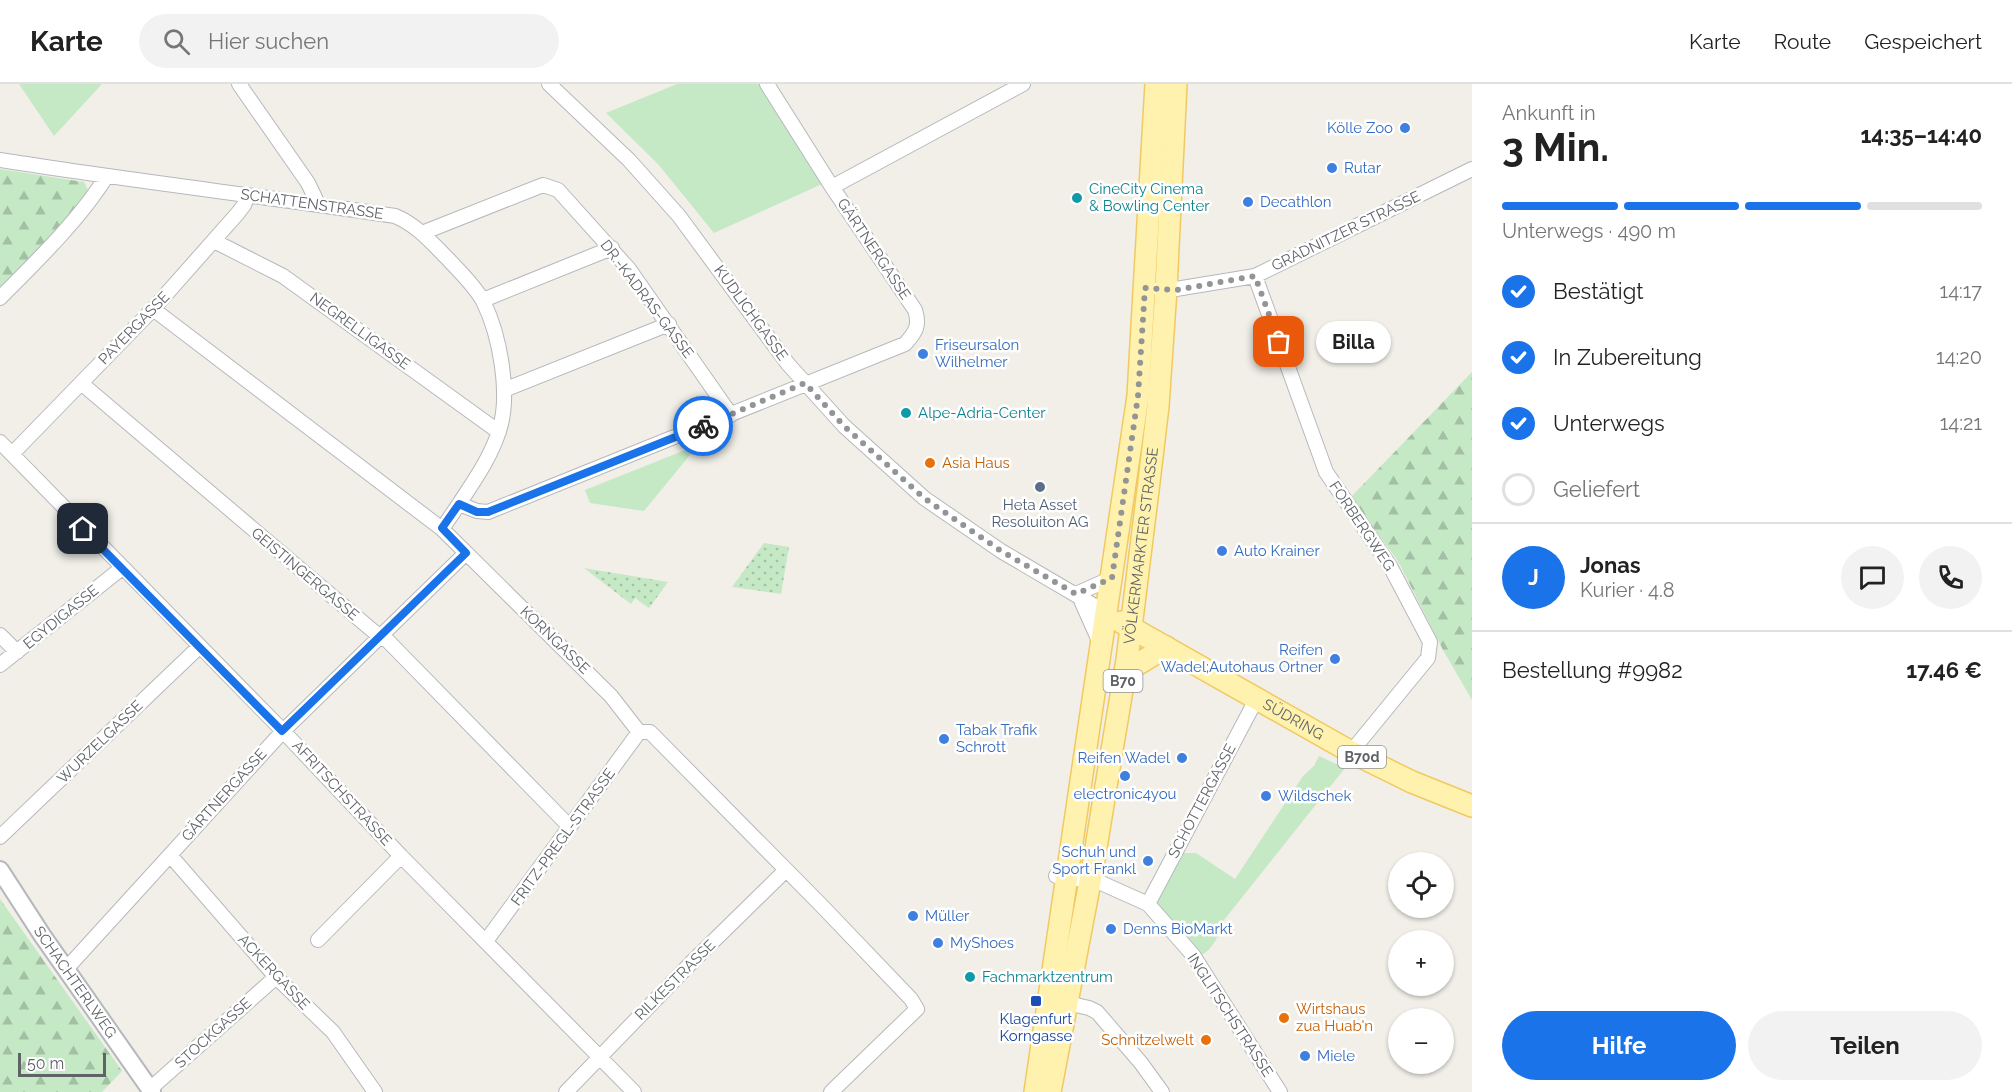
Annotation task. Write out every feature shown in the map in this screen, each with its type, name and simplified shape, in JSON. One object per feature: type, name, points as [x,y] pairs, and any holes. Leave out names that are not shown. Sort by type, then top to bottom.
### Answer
[{"type":"main road","name":"VÖLKERMARKTER STRASSE","points":[[1035,1092],[1053,976],[1081,879],[1125,672],[1158,406],[1155,84]]},
{"type":"main road","name":"VÖLKERMARKTER STRASSE","points":[[1050,1092],[1066,1003],[1081,879],[1102,647],[1138,396],[1156,289],[1176,84]]},
{"type":"main road","points":[[1102,647],[1120,622],[1134,593]]},
{"type":"main road","points":[[1125,672],[1162,645],[1134,593]]},
{"type":"main road","name":"SÜDRING","points":[[1120,622],[1351,752],[1412,782],[1472,806]]},
{"type":"street","points":[[239,84],[308,183],[318,204]]},
{"type":"street","name":"KUDLICHGASSE","points":[[549,84],[629,160],[679,216],[756,322],[805,383],[844,426],[924,498],[1001,551],[1120,622]]},
{"type":"street","points":[[767,84],[832,187]]},
{"type":"street","name":"GÄRTNERGASSE","points":[[805,383],[905,344],[915,333],[918,321],[915,310],[832,187],[1023,84]]},
{"type":"street","name":"SCHATTENSTRASSE","points":[[0,160],[106,177],[395,216],[405,220],[422,233],[465,277],[483,300],[499,347],[504,390],[499,432],[483,467],[442,528]]},
{"type":"street","name":"GRADNITZER STRASSE","points":[[1156,289],[1176,290],[1255,276],[1472,169]]},
{"type":"street","points":[[0,298],[46,250],[98,190],[106,177]]},
{"type":"street","name":"DR.-KADRAS-GASSE","points":[[422,233],[543,185],[558,189],[612,248],[669,324],[731,415]]},
{"type":"street","name":"PAYERGASSE","points":[[12,454],[153,309],[238,213],[248,195]]},
{"type":"street","name":"NEGRELLIGASSE","points":[[214,241],[283,276],[499,432]]},
{"type":"street","points":[[483,300],[612,248]]},
{"type":"street","name":"FORBERGWEG","points":[[1255,276],[1326,472],[1390,566],[1430,642],[1428,658],[1351,752]]},
{"type":"street","name":"KORNGASSE","points":[[153,309],[442,528],[611,696],[639,732],[650,732],[911,999],[917,1009],[831,1092]]},
{"type":"street","points":[[504,390],[669,324]]},
{"type":"street","name":"GEISTINGERGASSE","points":[[81,383],[379,636],[387,640],[569,826]]},
{"type":"street","points":[[459,504],[477,512],[488,512],[805,383]]},
{"type":"street","name":"AFRITSCHSTRASSE","points":[[0,442],[401,856],[634,1092]]},
{"type":"street","name":"GÄRTNERGASSE","points":[[67,968],[282,731],[466,553]]},
{"type":"street","name":"EGYDIGASSE","points":[[0,665],[122,568]]},
{"type":"street","points":[[1102,647],[1078,595],[1112,578]]},
{"type":"street","points":[[0,635],[17,652]]},
{"type":"street","name":"WURZELGASSE","points":[[0,837],[199,647]]},
{"type":"street","name":"SCHOTTERGASSE","points":[[1148,904],[1257,698]]},
{"type":"street","name":"FRITZ-PREGL-STRASSE","points":[[486,941],[639,732]]},
{"type":"street","name":"ACKERGASSE","points":[[170,855],[276,977],[333,1032],[375,1092]]},
{"type":"street","points":[[318,940],[401,856]]},
{"type":"street","name":"SCHACHTERLWEG","points":[[0,870],[42,935],[151,1091]]},
{"type":"street","name":"RILKESTRASSE","points":[[566,1092],[691,963],[786,870]]},
{"type":"street","name":"INGLITSCHSTRASSE","points":[[1081,879],[1148,904],[1193,955],[1280,1092]]},
{"type":"street","points":[[1053,976],[1066,1003],[1097,1012],[1162,1092]]},
{"type":"street","name":"STOCKGASSE","points":[[151,1091],[276,977]]},
{"type":"green space","points":[[19,84],[102,84],[54,136]]},
{"type":"green space","points":[[677,84],[760,84],[822,184],[714,233],[658,164],[606,113]]},
{"type":"green space","points":[[0,169],[84,182],[90,194],[0,291]]},
{"type":"green space","points":[[1472,372],[1472,700],[1443,650],[1398,561],[1351,497]]},
{"type":"green space","points":[[698,445],[644,511],[590,503],[585,490]]},
{"type":"green space","points":[[764,543],[789,547],[781,594],[732,587]]},
{"type":"green space","points":[[584,568],[668,582],[649,608],[635,598],[631,604]]},
{"type":"green space","points":[[1319,756],[1345,768],[1224,920],[1212,945],[1200,956],[1157,904],[1167,877],[1184,853],[1196,853],[1235,879],[1303,776],[1314,766]]},
{"type":"green space","points":[[0,899],[122,1071],[102,1092],[0,1092]]},
{"type":"way so far","points":[[703,426],[805,383],[844,426],[924,498],[1001,551],[1076,594],[1112,578],[1138,396],[1145,288],[1176,290],[1255,276],[1279,342]]},
{"type":"place","name":"Kölle Zoo","points":[[1405,128]]},
{"type":"place","name":"Rutar","points":[[1332,168]]},
{"type":"place","name":"CineCity Cinema & Bowling Center","points":[[1077,198]]},
{"type":"place","name":"Decathlon","points":[[1248,202]]},
{"type":"place","name":"Billa","points":[[1279,342]]},
{"type":"place","name":"Friseursalon Wilhelmer","points":[[923,354]]},
{"type":"place","name":"Alpe-Adria-Center","points":[[906,413]]},
{"type":"place","name":"Asia Haus","points":[[930,463]]},
{"type":"place","name":"Heta Asset Resoluiton AG","points":[[1040,487]]},
{"type":"place","name":"Auto Krainer","points":[[1222,551]]},
{"type":"place","name":"Reifen Wadel;Autohaus Ortner","points":[[1335,659]]},
{"type":"place","name":"Tabak Trafik Schrott","points":[[944,739]]},
{"type":"place","name":"Reifen Wadel","points":[[1182,758]]},
{"type":"place","name":"electronic4you","points":[[1125,776]]},
{"type":"place","name":"Wildschek","points":[[1266,796]]},
{"type":"place","name":"Schuh und Sport Frankl","points":[[1148,861]]},
{"type":"place","name":"Müller","points":[[913,916]]},
{"type":"place","name":"Denns BioMarkt","points":[[1111,929]]},
{"type":"place","name":"MyShoes","points":[[938,943]]},
{"type":"place","name":"Fachmarktzentrum","points":[[970,977]]},
{"type":"place","name":"Klagenfurt Korngasse","points":[[1036,1001]]},
{"type":"place","name":"Wirtshaus zua Huab'n","points":[[1284,1018]]},
{"type":"place","name":"Schnitzelwelt","points":[[1206,1040]]},
{"type":"place","name":"Miele","points":[[1305,1056]]},
{"type":"route","points":[[83,529],[282,731],[466,553],[442,528],[459,504],[477,512],[488,512],[703,426]]}]
